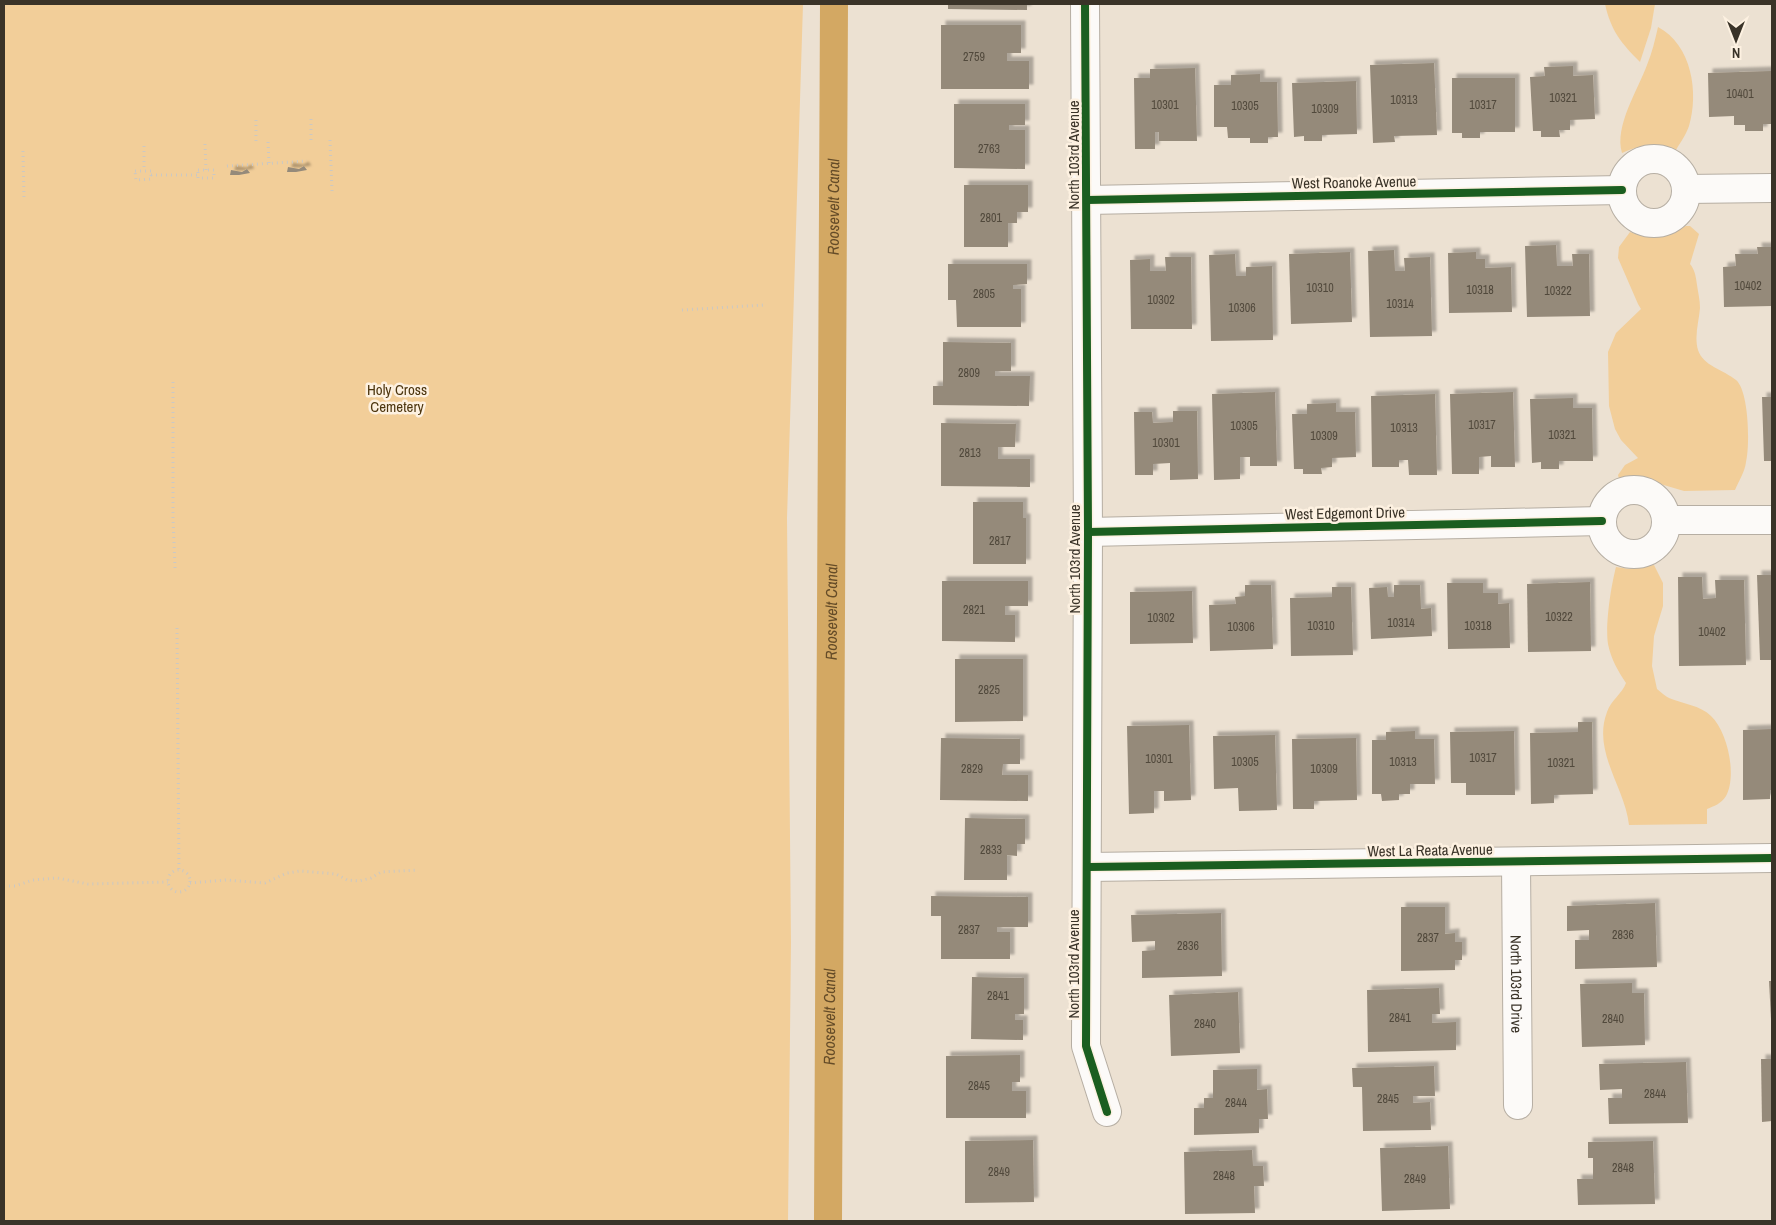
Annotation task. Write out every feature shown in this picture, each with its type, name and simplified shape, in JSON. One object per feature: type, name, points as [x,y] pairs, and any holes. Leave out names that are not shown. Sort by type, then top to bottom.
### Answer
[{"type":"street","name":"North 103rd Avenue","points":[[1085,4],[1088,532],[1086,1046],[1107,1112]]},
{"type":"street","points":[[1648,159],[1664,161],[1678,169],[1686,189],[1683,204],[1673,216],[1664,221],[1654,223],[1635,217],[1623,200],[1622,190],[1629,170],[1637,163],[1648,159]]},
{"type":"street","points":[[1686,189],[1772,188]]},
{"type":"street","name":"West Roanoke Avenue","points":[[1087,200],[1622,190]]},
{"type":"street","points":[[1633,490],[1641,490],[1660,502],[1665,511],[1666,520],[1664,533],[1658,542],[1652,549],[1641,553],[1619,550],[1610,542],[1604,532],[1602,521],[1605,508],[1614,497],[1623,492],[1633,490]]},
{"type":"street","points":[[1666,520],[1772,520]]},
{"type":"street","name":"West Edgemont Drive","points":[[1088,532],[1602,521]]},
{"type":"street","name":"West La Reata Avenue","points":[[1088,868],[1772,858]]},
{"type":"street","name":"North 103rd Drive","points":[[1516,863],[1518,1105]]},
{"type":"path","points":[[311,119],[311,141]]},
{"type":"path","points":[[256,120],[256,142]]},
{"type":"path","points":[[330,140],[332,191]]},
{"type":"path","points":[[268,142],[269,163]]},
{"type":"path","points":[[205,144],[206,170]]},
{"type":"path","points":[[144,146],[144,171]]},
{"type":"path","points":[[23,151],[24,199]]},
{"type":"path","points":[[227,166],[307,161]]},
{"type":"path","points":[[151,175],[198,175],[198,178],[214,178],[214,170],[198,170],[198,175]]},
{"type":"path","points":[[135,171],[151,171],[151,175],[151,179],[136,180],[135,171]]},
{"type":"path","points":[[682,310],[764,305]]},
{"type":"path","points":[[173,382],[175,568]]},
{"type":"path","points":[[177,628],[179,870]]},
{"type":"path","points":[[179,870],[187,873],[190,883],[187,889],[177,892],[171,888],[168,882],[171,875],[179,870]]},
{"type":"path","points":[[190,883],[226,880],[266,884],[287,873],[300,872],[336,874],[347,880],[359,881],[371,878],[381,872],[418,870]]},
{"type":"path","points":[[4,886],[15,886],[33,880],[57,878],[88,884],[168,882]]},
{"type":"green space","name":"Holy Cross Cemetery","points":[[4,4],[803,4],[787,518],[791,942],[788,1221],[4,1221]]},
{"type":"green space","points":[[1605,4],[1655,4],[1651,28],[1640,62],[1627,49],[1618,36],[1610,22]]},
{"type":"green space","points":[[1658,27],[1670,35],[1679,45],[1690,71],[1693,99],[1689,126],[1676,150],[1648,146],[1622,153],[1620,142],[1624,120],[1649,60]]},
{"type":"green space","points":[[1690,226],[1699,234],[1690,264],[1695,274],[1700,302],[1697,334],[1698,350],[1709,364],[1736,380],[1744,395],[1748,431],[1747,454],[1744,469],[1735,490],[1684,491],[1640,478],[1619,479],[1618,475],[1625,465],[1638,458],[1621,440],[1615,429],[1609,406],[1608,352],[1616,333],[1641,309],[1618,258],[1619,247],[1630,232],[1652,236],[1672,232]]},
{"type":"green space","points":[[1654,565],[1663,583],[1663,606],[1654,636],[1652,666],[1657,689],[1669,698],[1707,712],[1722,732],[1729,754],[1731,777],[1729,787],[1722,801],[1707,809],[1707,824],[1629,825],[1622,797],[1606,755],[1603,727],[1607,712],[1626,683],[1613,660],[1607,636],[1609,606],[1616,567],[1629,569]]},
{"type":"building","points":[[948,4],[1027,4],[1027,10],[948,9]]},
{"type":"building","points":[[941,25],[1021,25],[1021,53],[1007,53],[1007,61],[1029,61],[1029,89],[941,89]]},
{"type":"building","points":[[1434,63],[1437,135],[1394,136],[1395,142],[1373,143],[1370,65]]},
{"type":"building","points":[[1573,66],[1573,76],[1593,75],[1595,119],[1570,120],[1570,130],[1559,130],[1560,137],[1541,137],[1541,131],[1533,131],[1530,77],[1545,76],[1544,67]]},
{"type":"building","points":[[1195,68],[1197,141],[1159,141],[1159,132],[1155,132],[1155,149],[1135,149],[1134,78],[1150,78],[1150,69]]},
{"type":"building","points":[[1771,71],[1772,124],[1763,124],[1763,131],[1745,131],[1745,125],[1734,125],[1734,116],[1709,117],[1708,73]]},
{"type":"building","points":[[1260,74],[1260,82],[1277,82],[1278,137],[1268,137],[1268,143],[1250,143],[1250,138],[1228,138],[1227,127],[1214,127],[1214,85],[1231,85],[1231,75]]},
{"type":"building","points":[[1452,78],[1515,78],[1515,132],[1480,132],[1480,138],[1462,138],[1462,133],[1452,133]]},
{"type":"building","points":[[1356,81],[1357,134],[1322,135],[1322,141],[1304,141],[1304,136],[1294,137],[1292,83]]},
{"type":"building","points":[[954,104],[1025,104],[1025,125],[1009,125],[1009,130],[1025,130],[1025,169],[954,168]]},
{"type":"building","points":[[304,166],[307,170],[287,172],[288,167],[299,169]]},
{"type":"building","points":[[247,169],[250,173],[230,175],[231,170],[242,172]]},
{"type":"building","points":[[964,185],[1028,185],[1028,212],[1017,212],[1017,223],[1008,223],[1008,247],[964,247]]},
{"type":"building","points":[[1556,245],[1557,266],[1573,266],[1572,254],[1589,254],[1590,316],[1527,317],[1525,246]]},
{"type":"building","points":[[1757,247],[1772,247],[1772,306],[1724,307],[1723,267],[1736,266],[1735,254],[1758,254]]},
{"type":"building","points":[[1394,250],[1395,271],[1405,271],[1404,258],[1430,257],[1432,336],[1370,337],[1368,251]]},
{"type":"building","points":[[1350,252],[1352,322],[1291,324],[1289,254]]},
{"type":"building","points":[[1476,252],[1476,259],[1485,259],[1485,268],[1511,267],[1512,312],[1449,313],[1448,253]]},
{"type":"building","points":[[1235,254],[1236,276],[1246,276],[1246,267],[1272,266],[1273,340],[1211,341],[1209,255]]},
{"type":"building","points":[[1165,257],[1191,257],[1192,329],[1131,329],[1130,260],[1150,259],[1150,271],[1166,271]]},
{"type":"building","points":[[948,264],[1027,264],[1027,284],[1013,285],[1013,289],[1021,289],[1021,327],[957,327],[956,300],[948,300]]},
{"type":"building","points":[[943,342],[1011,343],[1011,371],[995,371],[995,376],[1030,376],[1029,406],[933,405],[933,386],[943,386]]},
{"type":"building","points":[[1275,392],[1277,466],[1250,466],[1250,457],[1240,457],[1240,479],[1214,480],[1212,394]]},
{"type":"building","points":[[1513,392],[1515,467],[1491,467],[1491,456],[1479,457],[1479,474],[1452,474],[1450,394]]},
{"type":"building","points":[[1435,394],[1437,475],[1409,475],[1408,460],[1399,460],[1399,467],[1372,467],[1371,396]]},
{"type":"building","points":[[1762,397],[1772,397],[1772,461],[1764,461]]},
{"type":"building","points":[[1573,398],[1573,408],[1592,408],[1593,461],[1559,461],[1559,469],[1541,469],[1541,462],[1532,463],[1530,399]]},
{"type":"building","points":[[1336,403],[1336,412],[1355,412],[1356,457],[1332,458],[1332,467],[1321,468],[1322,474],[1303,474],[1303,469],[1294,469],[1292,414],[1307,414],[1307,404]]},
{"type":"building","points":[[1173,411],[1197,411],[1198,479],[1170,480],[1170,463],[1153,464],[1153,475],[1135,475],[1134,412],[1152,412],[1153,423],[1173,422]]},
{"type":"building","points":[[941,423],[1016,424],[1015,447],[998,447],[998,459],[1030,459],[1030,487],[941,486]]},
{"type":"building","points":[[973,502],[1023,502],[1023,518],[1026,518],[1026,564],[973,564]]},
{"type":"building","points":[[1757,575],[1772,575],[1772,660],[1760,660]]},
{"type":"building","points":[[1678,577],[1702,577],[1703,599],[1716,598],[1715,580],[1744,580],[1746,665],[1679,666]]},
{"type":"building","points":[[942,581],[1028,581],[1028,606],[1005,606],[1005,615],[1015,615],[1015,642],[942,641]]},
{"type":"building","points":[[1590,582],[1591,651],[1528,652],[1527,584]]},
{"type":"building","points":[[1447,583],[1483,583],[1483,593],[1498,593],[1498,604],[1509,603],[1510,648],[1448,649]]},
{"type":"building","points":[[1245,585],[1271,585],[1273,649],[1210,651],[1209,605],[1236,604],[1235,597],[1245,596]]},
{"type":"building","points":[[1394,585],[1420,585],[1421,609],[1431,608],[1432,636],[1371,639],[1369,588],[1387,587],[1388,597],[1394,597]]},
{"type":"building","points":[[1332,587],[1351,587],[1353,655],[1291,656],[1290,598],[1332,597]]},
{"type":"building","points":[[1192,591],[1193,643],[1130,644],[1130,592]]},
{"type":"building","points":[[955,659],[1023,659],[1023,721],[955,722]]},
{"type":"building","points":[[1578,722],[1592,722],[1593,794],[1554,795],[1554,803],[1531,804],[1530,733],[1578,732]]},
{"type":"building","points":[[1189,725],[1191,800],[1164,801],[1164,791],[1154,791],[1154,813],[1129,814],[1127,726]]},
{"type":"building","points":[[1772,729],[1772,790],[1770,790],[1770,799],[1743,800],[1743,730]]},
{"type":"building","points":[[1415,731],[1415,739],[1434,739],[1435,784],[1410,784],[1410,794],[1399,794],[1399,800],[1382,801],[1381,794],[1372,794],[1372,740],[1386,740],[1386,732]]},
{"type":"building","points":[[1514,731],[1515,795],[1466,795],[1466,783],[1451,783],[1450,732]]},
{"type":"building","points":[[1275,735],[1277,810],[1239,811],[1238,788],[1214,789],[1213,736]]},
{"type":"building","points":[[941,738],[1020,739],[1020,764],[1003,764],[1002,775],[1028,775],[1028,801],[940,800]]},
{"type":"building","points":[[1356,738],[1357,800],[1314,801],[1314,809],[1293,809],[1292,739]]},
{"type":"building","points":[[965,818],[1025,819],[1025,844],[1017,844],[1017,856],[1007,855],[1007,880],[964,880]]},
{"type":"building","points":[[931,896],[1028,897],[1028,927],[997,927],[997,932],[1010,932],[1010,959],[941,959],[941,916],[931,916]]},
{"type":"building","points":[[1655,903],[1657,967],[1575,969],[1575,940],[1589,940],[1589,930],[1567,931],[1567,906]]},
{"type":"building","points":[[1401,907],[1445,907],[1445,934],[1455,933],[1455,942],[1462,942],[1462,960],[1455,960],[1455,970],[1401,971]]},
{"type":"building","points":[[1221,913],[1222,976],[1142,978],[1142,951],[1155,950],[1155,941],[1132,942],[1131,915]]},
{"type":"building","points":[[972,977],[1024,978],[1024,1014],[1015,1014],[1015,1020],[1023,1020],[1023,1040],[971,1039]]},
{"type":"building","points":[[1769,981],[1772,981],[1772,1019],[1771,1019]]},
{"type":"building","points":[[1632,983],[1632,993],[1644,993],[1645,1045],[1582,1047],[1580,984]]},
{"type":"building","points":[[1439,988],[1440,1014],[1432,1014],[1432,1023],[1456,1022],[1456,1050],[1368,1052],[1367,990]]},
{"type":"building","points":[[1238,992],[1240,1053],[1171,1056],[1169,995]]},
{"type":"building","points":[[1020,1055],[1020,1082],[1012,1082],[1012,1091],[1026,1091],[1026,1118],[946,1118],[946,1056]]},
{"type":"building","points":[[1761,1059],[1772,1059],[1772,1121],[1762,1122]]},
{"type":"building","points":[[1686,1062],[1688,1123],[1609,1124],[1608,1098],[1622,1098],[1622,1089],[1600,1090],[1599,1064]]},
{"type":"building","points":[[1434,1066],[1435,1096],[1413,1096],[1413,1103],[1430,1102],[1431,1130],[1363,1131],[1362,1087],[1353,1087],[1352,1068]]},
{"type":"building","points":[[1257,1069],[1257,1090],[1267,1089],[1268,1119],[1259,1119],[1259,1133],[1194,1135],[1194,1108],[1204,1108],[1204,1098],[1213,1098],[1213,1070]]},
{"type":"building","points":[[1033,1140],[1034,1202],[965,1203],[965,1141]]},
{"type":"building","points":[[1653,1141],[1655,1204],[1578,1205],[1577,1179],[1593,1179],[1593,1158],[1588,1158],[1588,1142]]},
{"type":"building","points":[[1448,1146],[1450,1209],[1382,1211],[1380,1148]]},
{"type":"building","points":[[1252,1150],[1253,1166],[1263,1166],[1264,1186],[1254,1186],[1255,1213],[1185,1214],[1184,1152]]},
{"type":"waterway","name":"Roosevelt Canal","points":[[828,1221],[834,4]]},
{"type":"cycle path","points":[[1085,4],[1088,532],[1086,1046],[1107,1112]]},
{"type":"cycle path","points":[[1087,200],[1622,190]]},
{"type":"cycle path","points":[[1088,532],[1602,521]]},
{"type":"cycle path","points":[[1088,867],[1772,858]]}]
